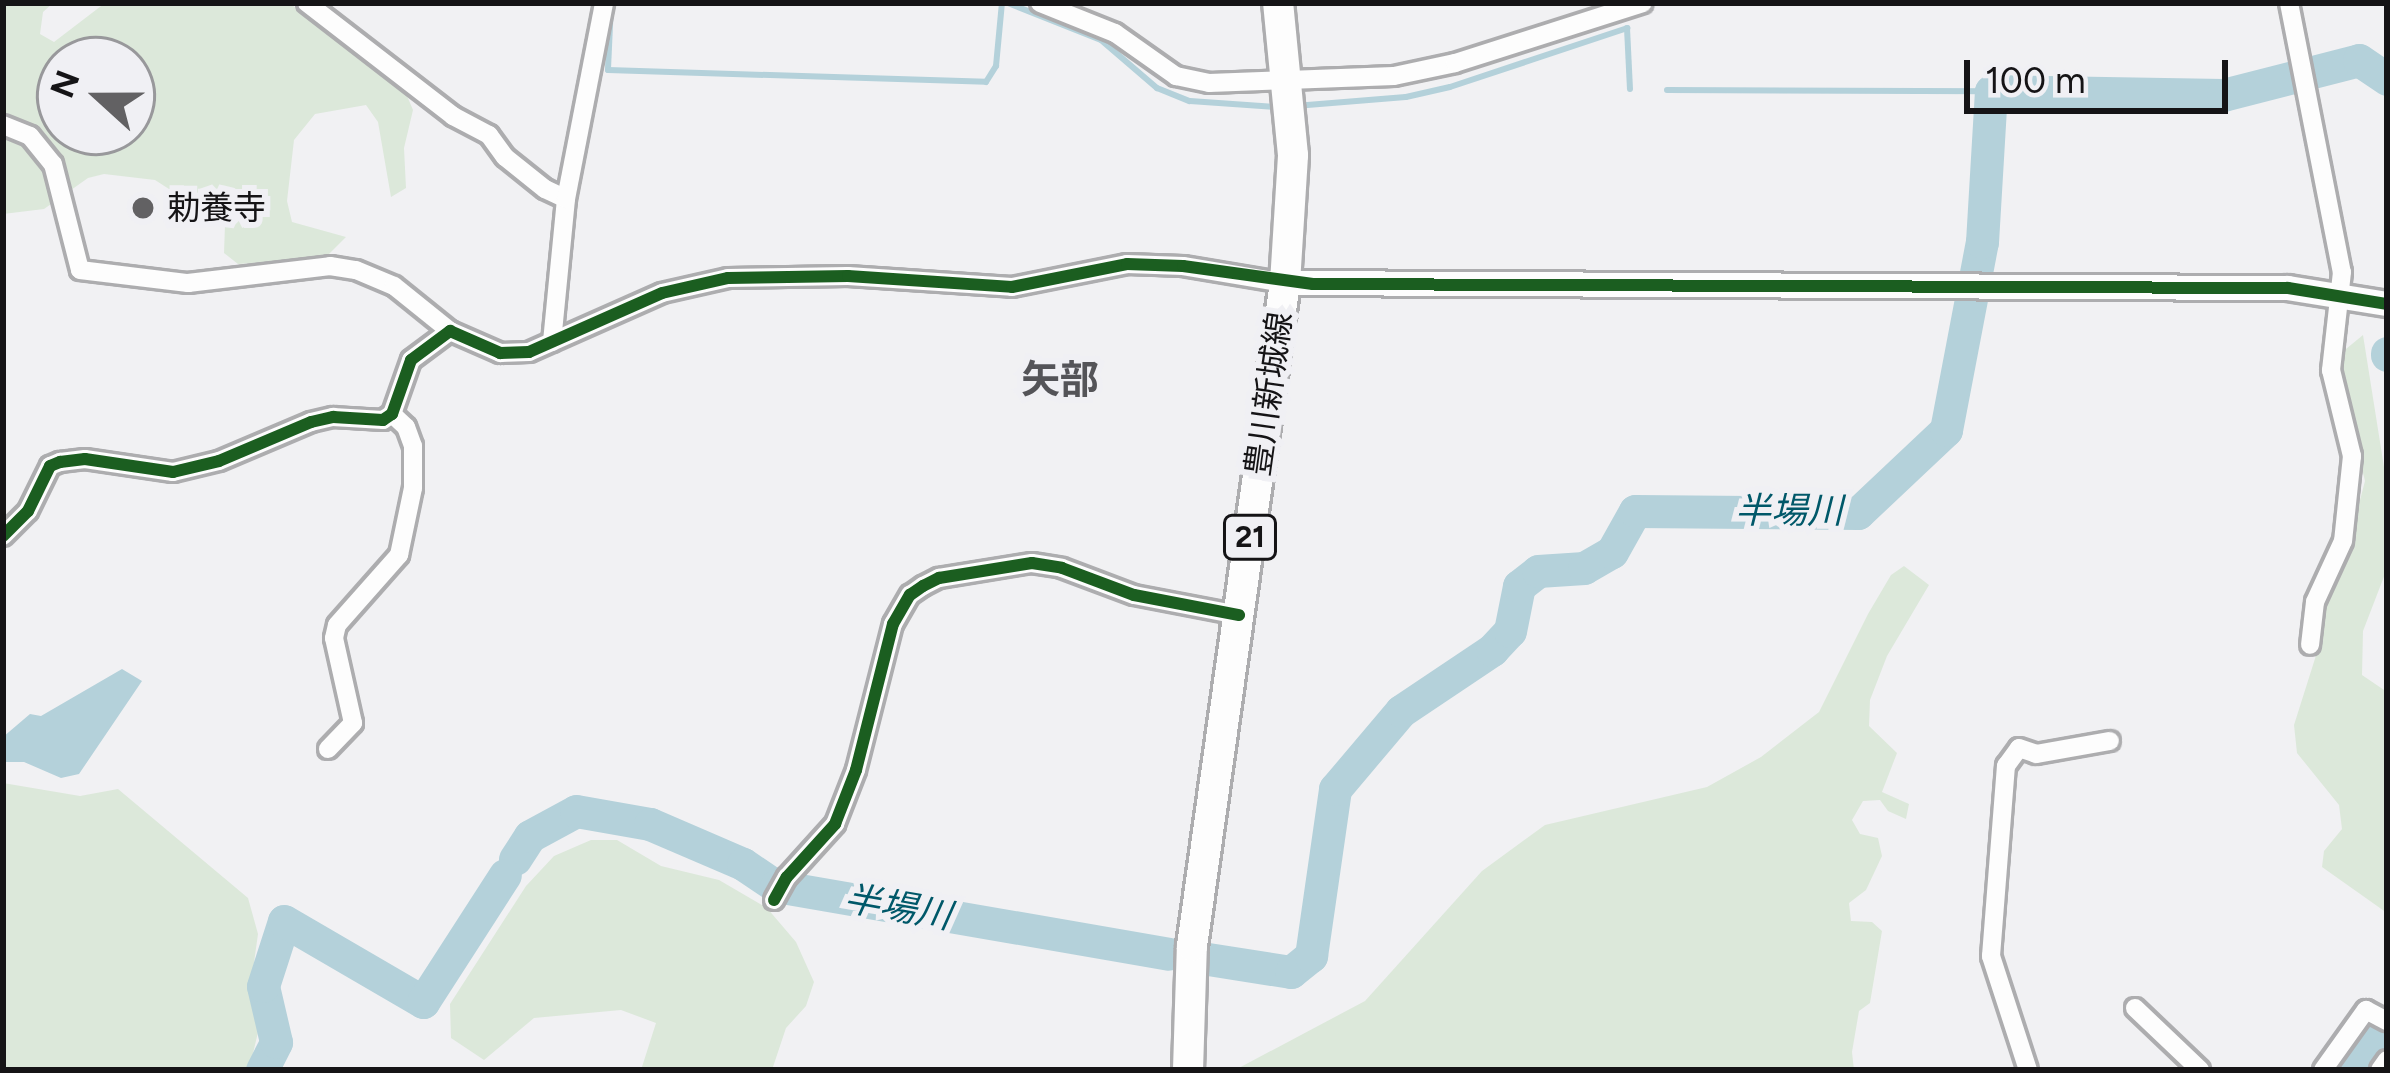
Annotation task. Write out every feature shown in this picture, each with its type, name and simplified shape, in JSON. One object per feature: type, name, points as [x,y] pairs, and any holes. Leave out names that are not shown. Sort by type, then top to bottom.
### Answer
[{"type":"main road","name":"豊川新城線","points":[[1188,1070],[1192,946],[1285,283],[1294,155],[1278,3]]},
{"type":"street","points":[[307,3],[453,116],[489,136],[505,158],[545,189],[566,199]]},
{"type":"street","points":[[1040,3],[1115,33],[1176,76],[1209,83],[1394,76],[1455,63],[1643,3]]},
{"type":"street","points":[[2289,3],[2343,294],[2331,370],[2352,456],[2343,541],[2315,602],[2310,645]]},
{"type":"street","points":[[552,342],[549,331],[566,199],[603,5]]},
{"type":"street","points":[[3,125],[30,136],[53,164],[80,270],[188,284],[330,266],[356,270],[394,286],[450,331],[500,353],[529,352],[662,293],[728,278],[848,276],[1012,286],[1127,264],[1183,266],[1285,283],[2288,288],[2387,304]]},
{"type":"street","points":[[3,536],[28,511],[50,466],[60,462],[85,459],[173,472],[219,461],[311,422],[333,417],[383,420],[392,414],[411,360],[450,331]]},
{"type":"street","points":[[328,749],[353,723],[334,638],[337,625],[399,555],[413,488],[413,446],[406,427],[392,414]]},
{"type":"street","points":[[775,899],[787,877],[835,824],[856,770],[893,624],[910,595],[923,586],[938,578],[1032,563],[1061,568],[1134,596],[1239,615]]},
{"type":"street","points":[[2028,1070],[1991,956],[2006,766],[2019,748],[2036,754],[2110,740]]},
{"type":"street","points":[[2135,1008],[2200,1070]]},
{"type":"street","points":[[2323,1070],[2366,1010],[2382,1017]]},
{"type":"street","points":[[2380,1070],[2387,1060]]},
{"type":"green space","points":[[3,3],[53,3],[43,12],[44,36],[36,36],[36,156],[156,156],[156,36],[62,36],[105,3],[289,3],[402,84],[413,110],[404,148],[406,188],[391,197],[378,122],[366,105],[315,114],[294,140],[287,201],[292,222],[346,237],[325,258],[238,264],[224,253],[225,225],[155,180],[104,174],[88,178],[44,209],[3,214]]},
{"type":"green space","points":[[2363,335],[2387,486],[2385,574],[2363,631],[2362,675],[2387,692],[2387,913],[2322,867],[2324,851],[2342,829],[2339,805],[2297,753],[2294,725],[2319,646],[2314,625],[2350,538],[2365,481],[2339,375],[2346,349]]},
{"type":"green space","points":[[1904,566],[1929,585],[1887,656],[1870,700],[1869,726],[1897,753],[1882,792],[1909,804],[1906,819],[1888,811],[1880,800],[1863,801],[1852,820],[1860,834],[1878,838],[1882,856],[1866,890],[1849,903],[1851,921],[1872,922],[1882,931],[1870,1003],[1859,1011],[1854,1070],[1235,1070],[1365,1001],[1482,871],[1545,825],[1707,787],[1761,757],[1819,712],[1868,614],[1891,575]]},
{"type":"green space","points":[[3,783],[80,796],[118,789],[248,898],[258,934],[251,984],[260,1024],[249,1070],[3,1070]]},
{"type":"green space","points":[[591,840],[617,840],[661,866],[719,880],[767,908],[796,942],[814,982],[806,1006],[786,1028],[772,1070],[641,1070],[656,1023],[621,1010],[534,1018],[484,1060],[451,1038],[450,1004],[526,886],[554,856]]},
{"type":"water","points":[[122,669],[142,681],[79,774],[61,778],[24,762],[3,762],[3,737],[30,714],[41,716]]},
{"type":"waterway","points":[[611,3],[608,70],[986,82],[996,66],[1002,3]]},
{"type":"waterway","points":[[1008,3],[1101,40],[1157,88],[1190,101],[1276,107]]},
{"type":"waterway","points":[[1295,106],[1406,97],[1450,87],[1627,28],[1630,89]]},
{"type":"waterway","name":"半場川","points":[[1208,959],[1291,972],[1311,956],[1335,789],[1401,711],[1492,650],[1510,631],[1519,586],[1538,571],[1584,568],[1612,552],[1635,511],[1858,513],[1946,430],[1982,242],[1991,91],[2223,95],[2359,60],[2387,79]]},
{"type":"waterway","points":[[1667,90],[1991,91]]},
{"type":"waterway","name":"半場川","points":[[515,859],[530,836],[576,811],[650,824],[743,864],[776,886],[1168,954]]},
{"type":"waterway","name":"半場川","points":[[262,1070],[276,1042],[263,986],[284,921],[423,1002],[505,875]]},
{"type":"waterway","points":[[2355,1070],[2387,1024]]},
{"type":"cycle path","points":[[3,536],[28,511],[50,466],[60,462],[85,459],[173,472],[219,461],[311,422],[333,417],[383,420],[392,414],[411,360],[450,331],[500,353],[529,352],[662,293],[728,278],[848,276],[1012,287],[1127,264],[1183,266],[1313,284],[2288,288],[2387,304]]},
{"type":"cycle path","points":[[774,900],[787,877],[835,824],[856,770],[893,624],[910,595],[923,586],[939,578],[1032,563],[1062,568],[1134,595],[1239,615]]},
{"type":"place","name":"勅養寺","points":[[143,208]]},
{"type":"district","name":"矢部","points":[[1060,380]]}]
